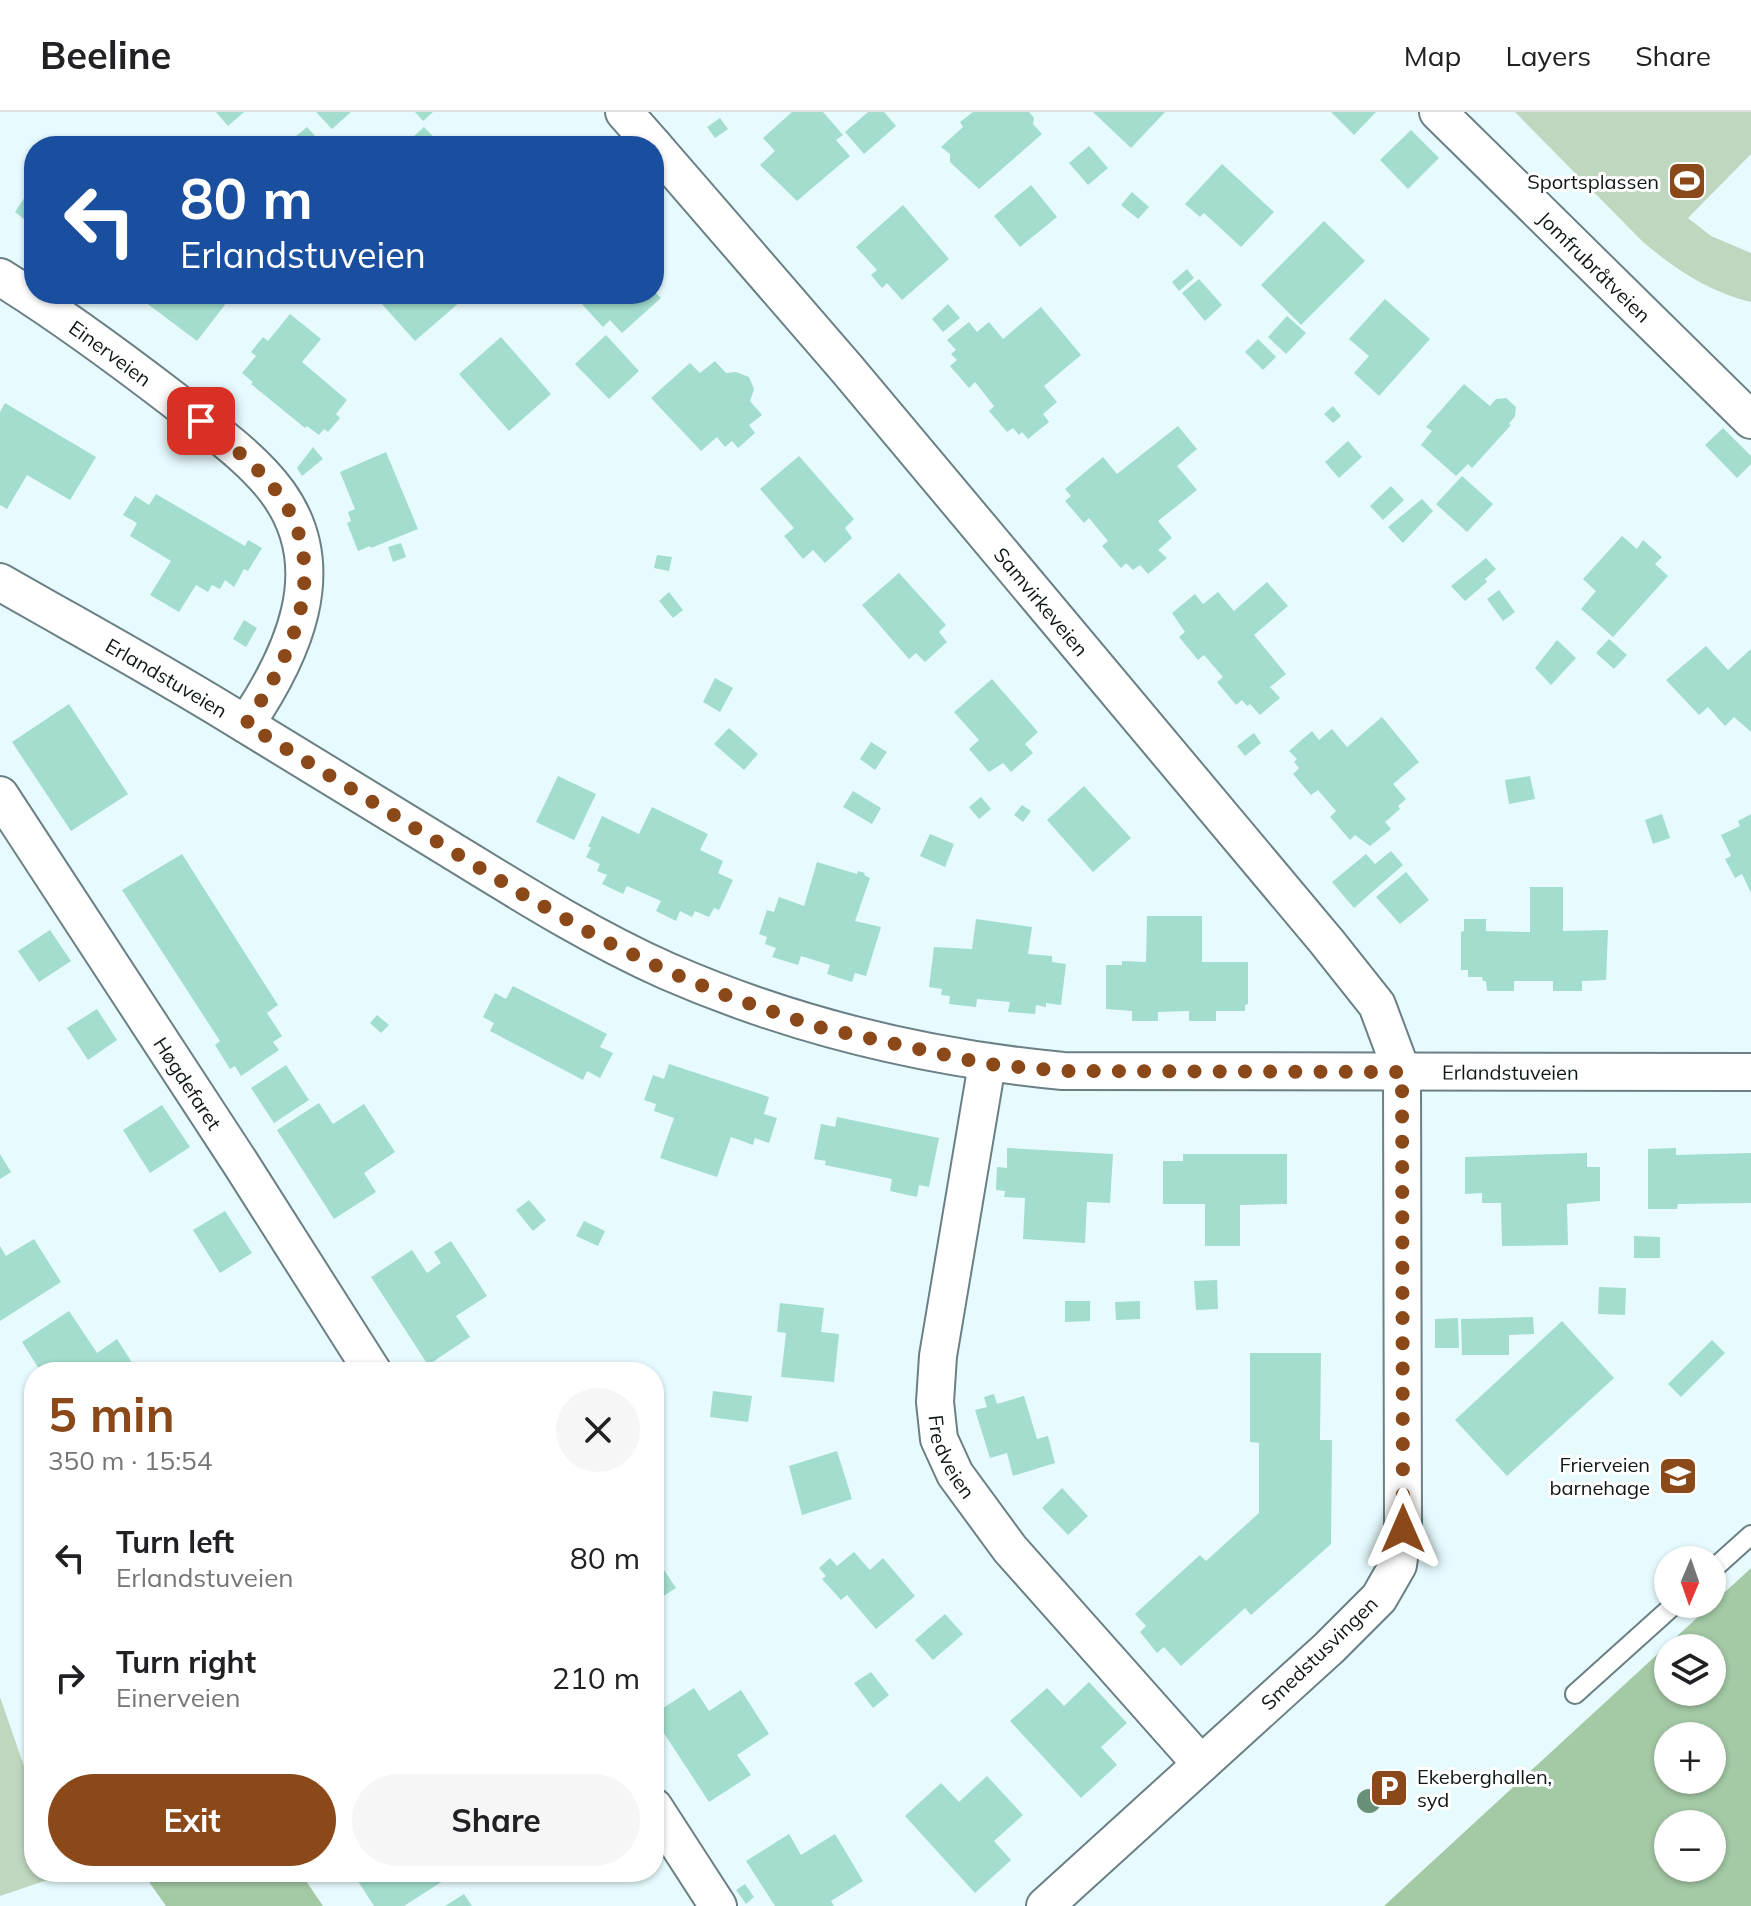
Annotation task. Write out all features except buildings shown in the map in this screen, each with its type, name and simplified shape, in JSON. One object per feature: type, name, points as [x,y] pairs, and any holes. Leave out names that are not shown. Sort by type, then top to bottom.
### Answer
[{"type":"street","name":"Samvirkeveien","points":[[624,112],[645,136]]},
{"type":"street","name":"Jomfrubråtveien","points":[[1438,112],[1751,420]]},
{"type":"street","name":"Samvirkeveien","points":[[664,158],[888,418],[1327,942],[1377,1005],[1402,1072]]},
{"type":"street","name":"Einerveien","points":[[0,277],[24,293]]},
{"type":"street","name":"Einerveien","points":[[39,304],[201,421],[260,472],[292,515],[301,549],[304,601],[297,626],[273,681],[246,724]]},
{"type":"street","name":"Erlandstuveien","points":[[1,585],[246,724],[522,894],[601,939],[730,997],[818,1027],[987,1064],[1063,1071],[1751,1072]]},
{"type":"street","name":"Høgdefaret","points":[[0,795],[367,1362]]},
{"type":"street","name":"Fredveien","points":[[987,1064],[938,1356],[935,1402],[939,1439],[955,1474],[1010,1549],[1201,1764]]},
{"type":"street","name":"Smedstusvingen","points":[[1045,1906],[1329,1648],[1379,1598],[1398,1565],[1403,1529],[1402,1072]]},
{"type":"street","points":[[664,1822],[718,1906]]},
{"type":"lane","points":[[1726,1557],[1751,1535]]},
{"type":"lane","points":[[1575,1694],[1659,1618]]},
{"type":"green space","points":[[1515,112],[1751,112],[1751,154],[1688,218],[1711,236],[1751,253],[1751,302],[1707,286],[1655,252]]},
{"type":"green space","points":[[1751,1568],[1751,1906],[1384,1906],[1654,1657],[1654,1706],[1726,1706],[1726,1634],[1679,1634],[1697,1618],[1726,1618],[1726,1591]]},
{"type":"green space","points":[[0,1697],[24,1766],[24,1882],[41,1882],[0,1896]]},
{"type":"green space","points":[[149,1882],[307,1882],[323,1906],[166,1906]]},
{"type":"place","name":"Sportsplassen","points":[[1687,181]]},
{"type":"place","name":"Frierveien barnehage","points":[[1678,1476]]},
{"type":"place","name":"Ekeberghallen, syd","points":[[1389,1788]]},
{"type":"route","points":[[201,421],[260,472],[277,492],[292,515],[301,549],[304,601],[297,626],[267,692],[246,724],[522,894],[601,939],[730,997],[818,1027],[987,1064],[1063,1071],[1199,1074],[1402,1072],[1403,1529]]}]
